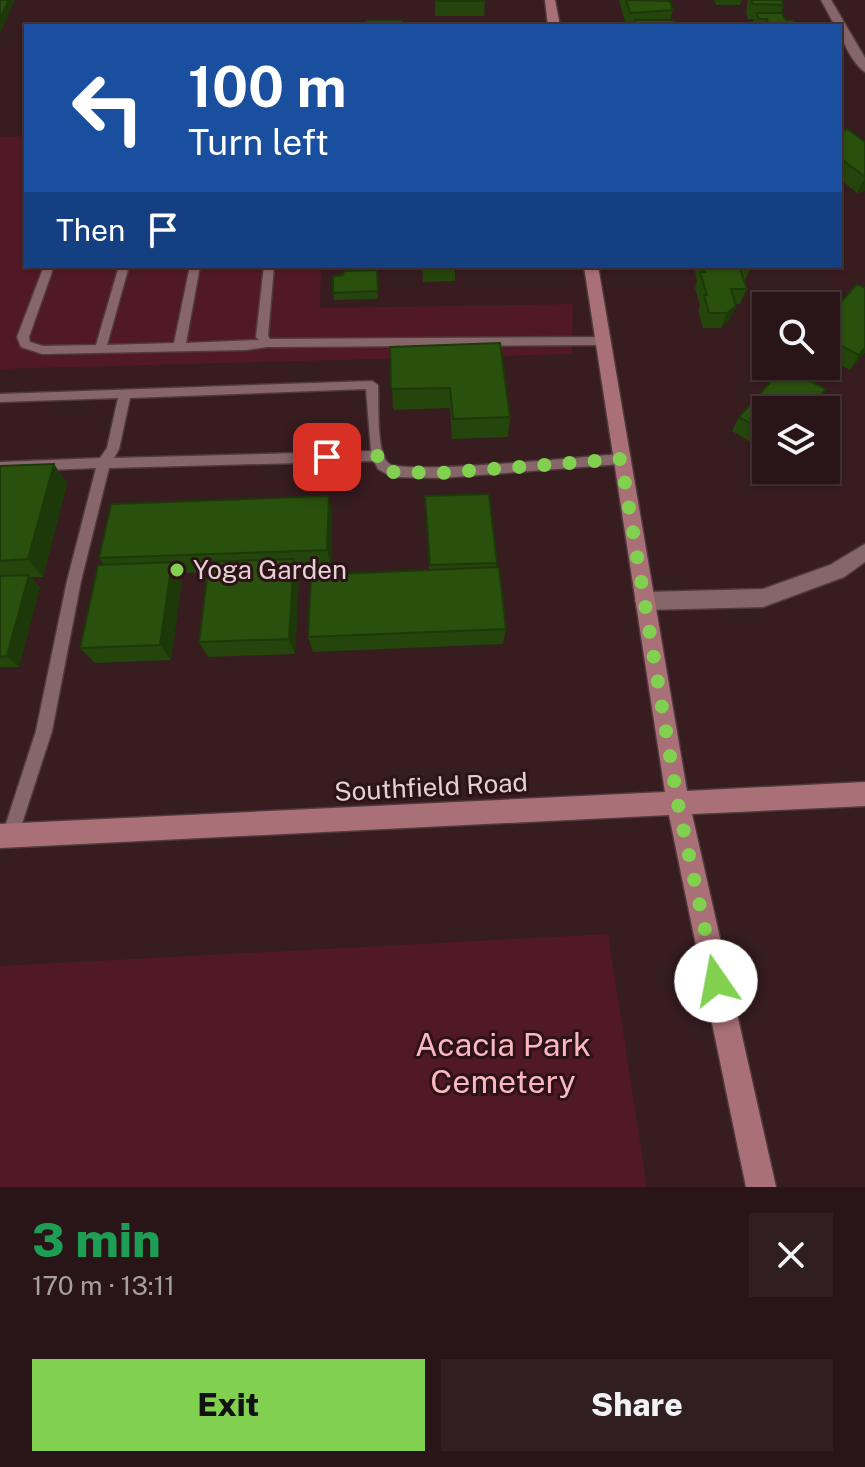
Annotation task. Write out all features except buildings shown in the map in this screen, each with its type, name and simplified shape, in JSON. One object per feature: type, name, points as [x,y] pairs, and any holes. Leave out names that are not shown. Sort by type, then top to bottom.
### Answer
[{"type":"street","points":[[550,0],[554,24]]},
{"type":"street","points":[[826,0],[840,24]]},
{"type":"street","points":[[842,28],[865,68]]},
{"type":"street","points":[[591,268],[678,804],[761,1187]]},
{"type":"street","points":[[645,601],[763,598],[837,571],[865,552]]},
{"type":"street","name":"Southfield Road","points":[[5,836],[865,794]]},
{"type":"lane","points":[[48,268],[23,337],[25,344],[42,350],[267,343],[603,341]]},
{"type":"lane","points":[[100,349],[123,268]]},
{"type":"lane","points":[[179,348],[195,268]]},
{"type":"lane","points":[[267,343],[262,337],[269,268]]},
{"type":"lane","points":[[0,398],[372,385],[379,456],[382,466],[392,472],[441,473],[621,459]]},
{"type":"lane","points":[[5,836],[44,731],[74,581],[104,463],[113,449],[125,394]]},
{"type":"lane","points":[[0,467],[379,456]]},
{"type":"green space","points":[[24,136],[24,268],[321,268],[320,308],[573,304],[572,354],[0,369],[0,137]]},
{"type":"green space","name":"Acacia Park Cemetery","points":[[608,934],[647,1187],[0,1187],[0,966]]},
{"type":"place","name":"Yoga Garden","points":[[177,570]]},
{"type":"route","points":[[327,457],[379,456],[382,466],[392,472],[441,473],[621,459],[678,804],[716,981]]}]
